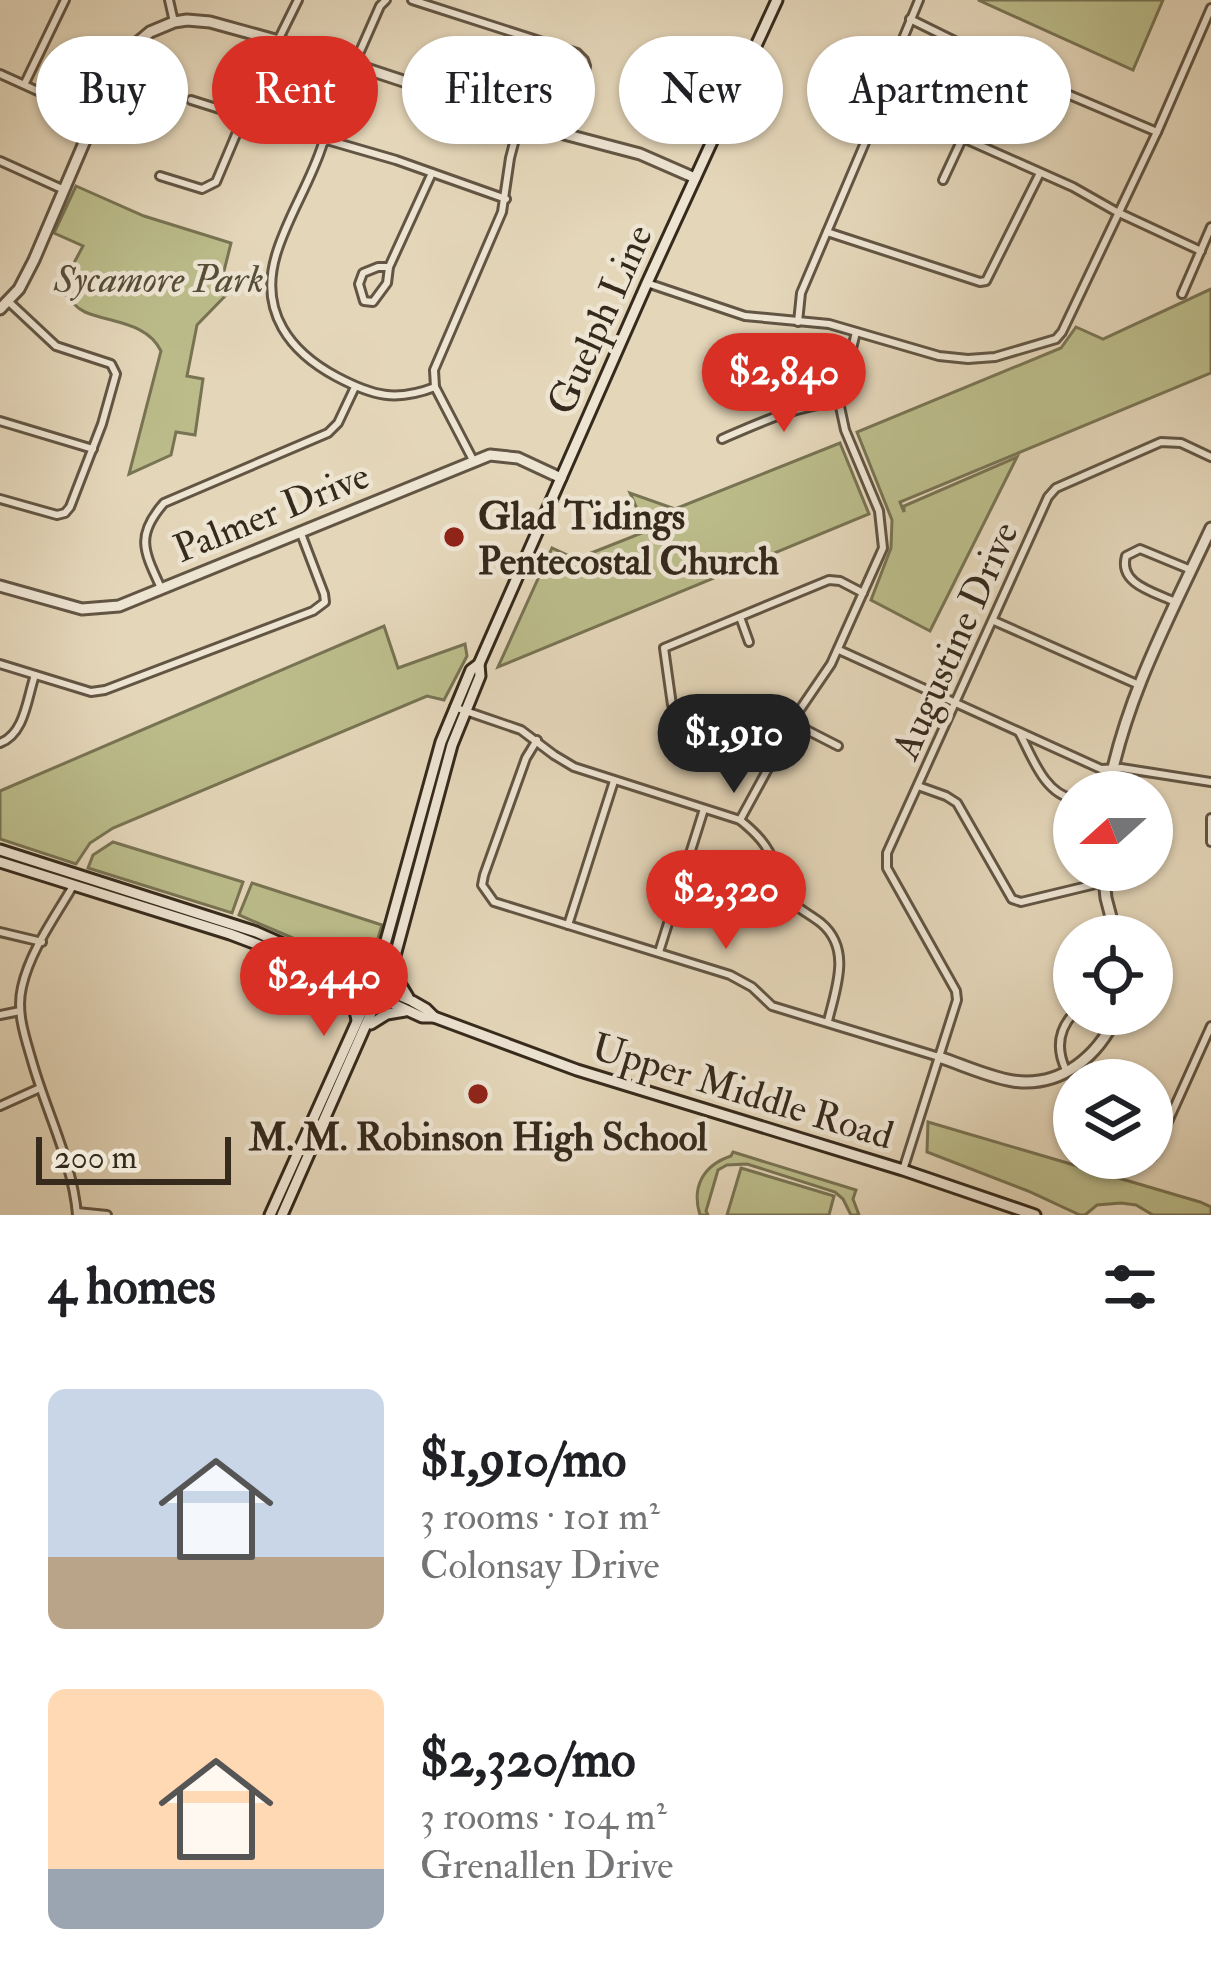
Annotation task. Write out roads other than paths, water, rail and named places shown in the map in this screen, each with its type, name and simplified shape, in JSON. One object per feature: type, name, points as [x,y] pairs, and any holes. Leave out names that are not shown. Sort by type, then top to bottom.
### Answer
[{"type":"main road","name":"Guelph Line","points":[[282,1215],[362,1024],[393,963],[471,670],[479,664],[777,0]]},
{"type":"main road","points":[[145,36],[174,22],[200,21],[257,36]]},
{"type":"main road","points":[[595,142],[695,178]]},
{"type":"main road","points":[[4,305],[34,260],[83,144]]},
{"type":"main road","name":"Palmer Drive","points":[[0,586],[82,609],[119,606],[490,455],[509,455],[561,478]]},
{"type":"main road","points":[[1112,769],[1139,685],[1211,528]]},
{"type":"main road","name":"Guelph Line","points":[[377,990],[434,763],[459,710]]},
{"type":"main road","points":[[419,820],[426,840]]},
{"type":"main road","name":"Upper Middle Road","points":[[0,850],[339,973],[427,1009],[434,1017],[577,1070],[1035,1215]]},
{"type":"main road","name":"Upper Middle Road","points":[[0,862],[75,880]]},
{"type":"main road","points":[[383,955],[367,967],[339,973],[362,1024],[411,1006],[393,963]]},
{"type":"main road","name":"Guelph Line","points":[[270,1215],[362,1024]]},
{"type":"main road","points":[[1087,1059],[1105,1035]]},
{"type":"main road","points":[[939,1058],[1015,1081],[1053,1076]]},
{"type":"street","points":[[25,84],[65,0]]},
{"type":"street","points":[[169,0],[174,22]]},
{"type":"street","points":[[283,36],[298,0]]},
{"type":"street","points":[[368,36],[386,0]]},
{"type":"street","points":[[412,0],[524,36]]},
{"type":"street","points":[[904,36],[919,0]]},
{"type":"street","points":[[647,284],[745,316],[829,324],[939,356],[995,357],[1059,337],[1211,8]]},
{"type":"street","points":[[910,19],[1034,80],[1157,132]]},
{"type":"street","points":[[0,74],[36,89]]},
{"type":"street","points":[[190,100],[212,107]]},
{"type":"street","points":[[435,387],[406,396],[380,395],[309,361],[281,325],[272,288],[276,254],[327,140],[506,199]]},
{"type":"street","points":[[160,176],[209,188],[217,182],[233,144]]},
{"type":"street","points":[[473,460],[435,387],[434,370],[506,199],[514,144]]},
{"type":"street","points":[[798,322],[801,293],[864,144]]},
{"type":"street","points":[[943,180],[960,144]]},
{"type":"street","points":[[978,144],[1201,251]]},
{"type":"street","points":[[0,161],[64,189]]},
{"type":"street","points":[[827,232],[986,281],[1040,172]]},
{"type":"street","points":[[389,267],[363,273],[359,284],[364,301],[373,302],[390,277],[389,267],[432,173]]},
{"type":"street","points":[[1182,294],[1211,227]]},
{"type":"street","points":[[0,499],[57,515],[65,513],[93,449],[116,374],[102,360],[56,346],[4,305]]},
{"type":"street","points":[[740,820],[838,650],[880,556],[879,511],[845,430],[839,401],[856,332]]},
{"type":"street","points":[[161,589],[143,541],[164,502],[328,433],[355,387]]},
{"type":"street","points":[[722,439],[785,412],[839,401]]},
{"type":"street","points":[[0,421],[93,449]]},
{"type":"street","name":"Augustine Drive","points":[[903,1170],[957,1000],[887,868],[887,853],[1048,497],[1056,488],[1161,442],[1180,443],[1211,457]]},
{"type":"street","points":[[0,664],[91,692],[105,691],[313,611],[325,602],[324,594],[300,531]]},
{"type":"street","points":[[1175,602],[1125,575],[1126,556],[1140,549],[1191,570]]},
{"type":"street","points":[[778,748],[672,705],[664,648],[829,580],[840,580],[863,593]]},
{"type":"street","points":[[740,617],[749,642]]},
{"type":"street","points":[[993,621],[1139,685]]},
{"type":"street","points":[[838,650],[1101,769],[1211,782]]},
{"type":"street","points":[[0,743],[17,730],[35,674]]},
{"type":"street","points":[[459,710],[521,730],[565,763],[740,820],[766,845],[788,898],[835,939],[840,976],[828,1022]]},
{"type":"street","points":[[793,723],[838,746]]},
{"type":"street","points":[[1019,732],[1053,790]]},
{"type":"street","points":[[537,740],[526,758],[482,885],[494,902],[730,975],[772,1006],[939,1058]]},
{"type":"street","points":[[568,925],[614,781]]},
{"type":"street","points":[[918,786],[957,803],[1012,899],[1021,902],[1056,891]]},
{"type":"street","points":[[659,952],[704,809]]},
{"type":"street","points":[[1211,818],[1211,842]]},
{"type":"street","points":[[75,880],[22,987],[20,1011],[77,1214],[107,1215]]},
{"type":"street","points":[[0,932],[42,942]]},
{"type":"street","points":[[0,1015],[20,1011]]},
{"type":"street","points":[[1173,1110],[1211,1026]]},
{"type":"street","points":[[0,1106],[40,1088]]},
{"type":"place","name":"Glad Tidings Pentecostal Church","points":[[454,537]]},
{"type":"place","name":"M. M. Robinson High School","points":[[478,1094]]},
{"type":"park label","name":"Sycamore Park","points":[[159,278]]}]
